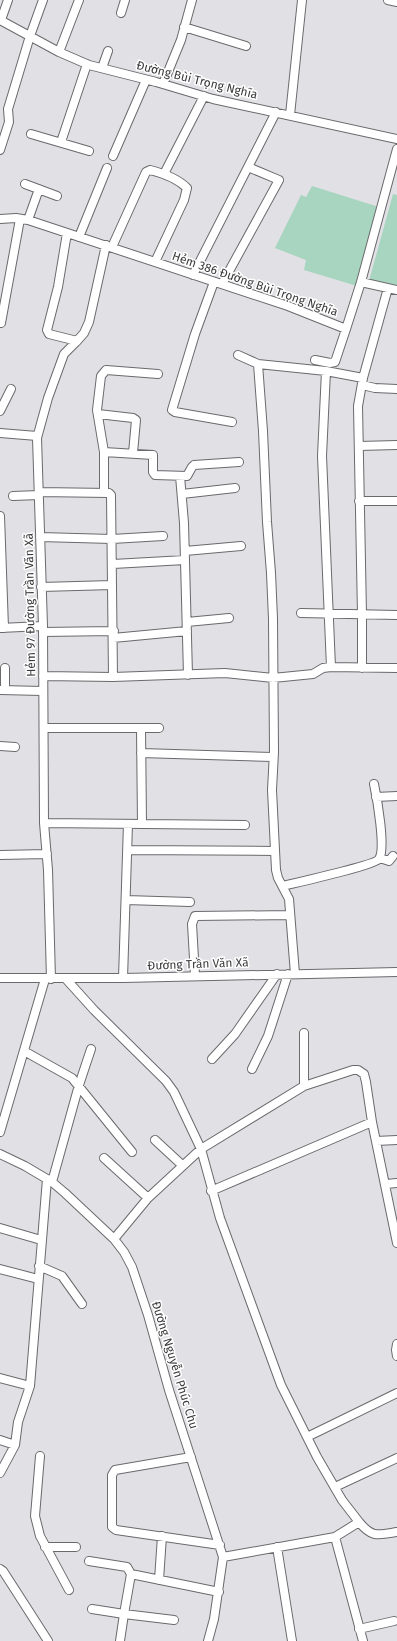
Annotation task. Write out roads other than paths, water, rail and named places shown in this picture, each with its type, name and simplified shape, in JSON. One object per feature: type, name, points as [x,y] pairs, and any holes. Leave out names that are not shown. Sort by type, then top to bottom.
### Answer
[{"type":"street","points":[[0,20],[8,0]]},
{"type":"street","points":[[0,150],[9,122],[8,109],[30,36],[43,0]]},
{"type":"street","points":[[59,52],[79,0]]},
{"type":"street","points":[[121,13],[125,0]]},
{"type":"street","points":[[163,84],[182,40],[184,27],[192,0]]},
{"type":"street","points":[[290,115],[302,0]]},
{"type":"street","points":[[388,0],[397,2]]},
{"type":"street","name":"Đường Bùi Trọng Nghĩa","points":[[0,20],[59,52],[87,64],[204,96],[397,139]]},
{"type":"street","points":[[184,27],[246,46]]},
{"type":"street","points":[[102,68],[108,51]]},
{"type":"street","points":[[61,142],[87,64]]},
{"type":"street","points":[[113,156],[146,80]]},
{"type":"street","points":[[166,170],[204,96]]},
{"type":"street","points":[[193,275],[276,112]]},
{"type":"street","points":[[31,134],[89,151]]},
{"type":"street","name":"Hẻm 386 Đường Bùi Trọng Nghĩa","points":[[0,219],[24,219],[109,246],[288,306],[346,329],[361,282],[397,149]]},
{"type":"street","points":[[232,422],[175,412],[172,410],[195,334],[218,283],[279,180],[248,167]]},
{"type":"street","points":[[79,237],[107,168]]},
{"type":"street","name":"Hẻm 97 Đường Trần Văn Xã","points":[[48,979],[47,854],[44,823],[43,629],[37,436],[48,398],[64,354],[84,333],[89,322],[109,246],[146,172],[150,170],[164,174],[183,184],[187,188],[184,200],[155,262]]},
{"type":"street","points":[[25,184],[57,196]]},
{"type":"street","points":[[1,323],[24,219],[39,189]]},
{"type":"street","points":[[67,233],[58,287],[47,330],[49,334],[77,341]]},
{"type":"street","points":[[361,282],[397,290]]},
{"type":"street","points":[[362,668],[358,406],[388,288]]},
{"type":"street","points":[[315,360],[330,363],[335,362],[346,329]]},
{"type":"street","points":[[238,355],[258,364],[326,371],[363,382],[375,388],[397,389]]},
{"type":"street","points":[[252,1069],[268,1036],[292,974],[288,899],[278,878],[275,851],[272,790],[273,678],[271,573],[258,364]]},
{"type":"street","points":[[104,493],[104,452],[98,414],[101,376],[103,372],[110,370],[158,374]]},
{"type":"street","points":[[326,371],[322,456],[331,667]]},
{"type":"street","points":[[0,411],[10,389]]},
{"type":"street","points":[[98,414],[133,418],[136,420],[133,453]]},
{"type":"street","points":[[0,433],[37,436]]},
{"type":"street","points":[[359,446],[397,445]]},
{"type":"street","points":[[104,452],[153,455],[154,474],[180,476],[189,475],[194,465],[239,462]]},
{"type":"street","points":[[180,476],[185,551],[188,675]]},
{"type":"street","points":[[182,494],[235,488]]},
{"type":"street","points":[[13,496],[104,493],[111,495],[113,678]]},
{"type":"street","points":[[359,501],[397,501]]},
{"type":"street","points":[[0,516],[2,628],[43,629],[113,634],[188,631]]},
{"type":"street","points":[[40,537],[112,539],[163,536]]},
{"type":"street","points":[[185,551],[241,546]]},
{"type":"street","points":[[112,564],[185,560]]},
{"type":"street","points":[[41,587],[112,585]]},
{"type":"street","points":[[301,613],[397,615]]},
{"type":"street","points":[[187,622],[228,618]]},
{"type":"street","points":[[43,676],[113,678],[225,673],[273,678],[313,674],[323,668],[331,667],[397,668]]},
{"type":"street","points":[[5,668],[3,690],[43,691]]},
{"type":"street","points":[[44,728],[159,728]]},
{"type":"street","points":[[141,728],[142,824]]},
{"type":"street","points":[[0,746],[15,747]]},
{"type":"street","points":[[141,753],[273,757]]},
{"type":"street","points":[[283,886],[376,863],[380,858],[382,846],[374,784]]},
{"type":"street","points":[[376,797],[397,796]]},
{"type":"street","points":[[44,823],[245,825]]},
{"type":"street","points":[[123,978],[128,824]]},
{"type":"street","points":[[128,850],[275,851]]},
{"type":"street","points":[[0,855],[47,854]]},
{"type":"street","points":[[380,858],[391,861]]},
{"type":"street","points":[[126,900],[190,902]]},
{"type":"street","points":[[195,976],[192,924],[195,916],[290,915]]},
{"type":"street","name":"Đường Trần Văn Xã","points":[[0,978],[123,978],[397,972]]},
{"type":"street","points":[[212,1059],[235,1034],[277,974]]},
{"type":"street","points":[[66,978],[94,1010],[166,1081],[174,1092],[201,1149],[212,1192],[281,1385],[307,1437],[335,1487],[366,1530],[378,1535],[397,1532]]},
{"type":"street","points":[[0,1132],[48,979]]},
{"type":"street","points":[[304,1033],[304,1086]]},
{"type":"street","points":[[0,1473],[15,1445],[18,1422],[30,1386],[41,1240],[49,1181],[79,1085],[92,1049]]},
{"type":"street","points":[[24,1052],[63,1072],[79,1085],[132,1152]]},
{"type":"street","points":[[114,1239],[148,1198],[201,1149],[304,1086],[346,1072],[358,1070],[364,1074],[366,1082],[376,1141],[386,1184],[394,1209],[397,1243]]},
{"type":"street","points":[[212,1192],[372,1122]]},
{"type":"street","points":[[155,1140],[182,1166]]},
{"type":"street","points":[[376,1141],[397,1140]]},
{"type":"street","name":"Đường Nguyễn Phúc Chu","points":[[0,1154],[25,1166],[65,1192],[114,1239],[124,1252],[132,1267],[148,1315],[168,1390],[191,1456],[223,1557],[219,1592],[208,1641]]},
{"type":"street","points":[[104,1158],[148,1198]]},
{"type":"street","points":[[386,1184],[397,1183]]},
{"type":"street","points":[[0,1228],[41,1240]]},
{"type":"street","points":[[39,1266],[62,1276],[82,1304]]},
{"type":"street","points":[[0,1269],[38,1279]]},
{"type":"street","points":[[397,1344],[397,1356]]},
{"type":"street","points":[[0,1378],[30,1386]]},
{"type":"street","points":[[307,1437],[397,1393]]},
{"type":"street","points":[[0,1440],[15,1445]]},
{"type":"street","points":[[40,1456],[35,1516],[40,1536],[45,1547],[69,1590]]},
{"type":"street","points":[[191,1456],[117,1469],[113,1472],[112,1527],[116,1530],[220,1545]]},
{"type":"street","points":[[335,1487],[397,1458]]},
{"type":"street","points":[[223,1557],[335,1537],[359,1522]]},
{"type":"street","points":[[159,1580],[162,1536]]},
{"type":"street","points":[[335,1537],[362,1641]]},
{"type":"street","points":[[45,1547],[76,1547]]},
{"type":"street","points":[[277,1548],[292,1641]]},
{"type":"street","points":[[89,1561],[127,1568],[131,1574],[120,1641]]},
{"type":"street","points":[[0,1569],[3,1571],[48,1641]]},
{"type":"street","points":[[131,1574],[219,1592]]},
{"type":"street","points":[[92,1609],[174,1620]]},
{"type":"street","points":[[359,1629],[394,1620]]}]
